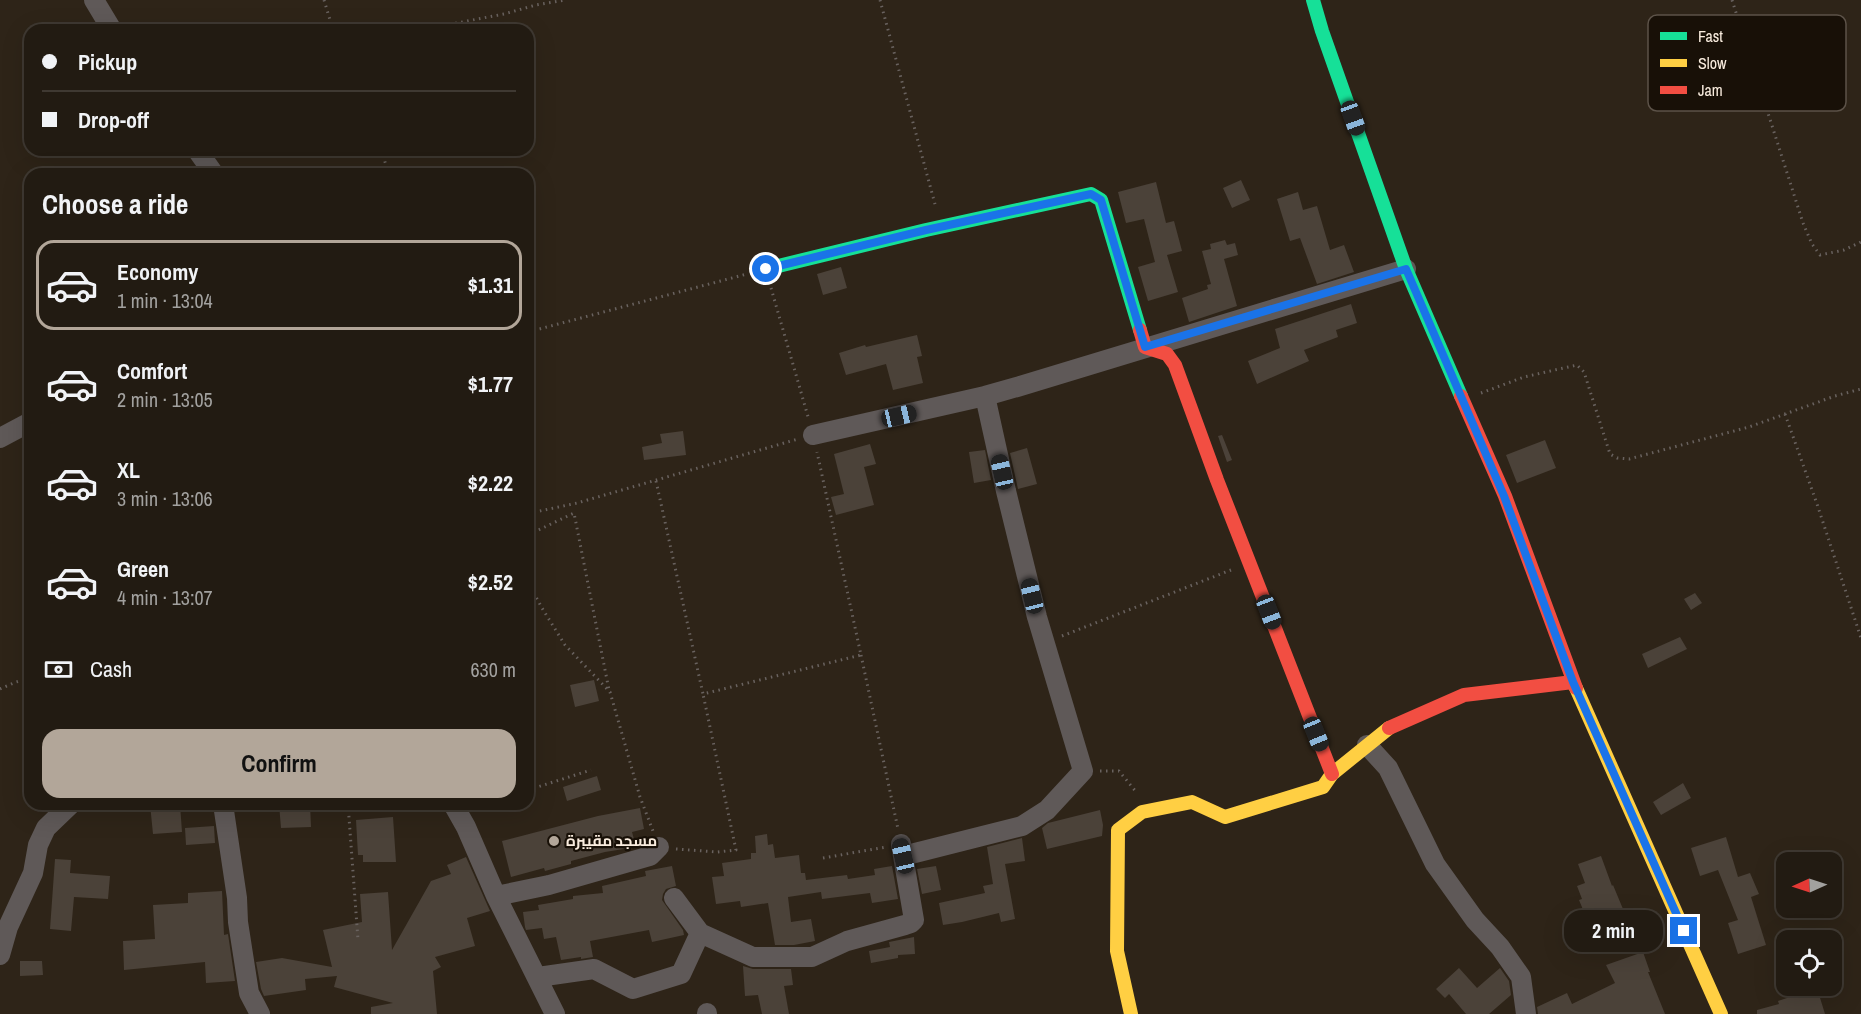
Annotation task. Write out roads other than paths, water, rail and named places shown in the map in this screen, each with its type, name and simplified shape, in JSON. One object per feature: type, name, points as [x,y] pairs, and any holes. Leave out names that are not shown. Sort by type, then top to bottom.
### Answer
[{"type":"street","points":[[94,0],[108,24]]},
{"type":"street","points":[[1313,0],[1406,269],[1504,496],[1573,682],[1721,1014]]},
{"type":"street","points":[[766,269],[1091,194],[1101,200],[1145,347]]},
{"type":"street","points":[[813,435],[985,396],[1406,269]]},
{"type":"street","points":[[1145,347],[1167,354],[1175,364],[1248,560],[1332,774]]},
{"type":"street","points":[[674,898],[700,933],[753,957],[812,957],[847,941],[911,923],[914,920],[902,850],[1022,826],[1047,810],[1083,771],[1045,642],[1006,491],[985,396]]},
{"type":"street","points":[[0,438],[24,425]]},
{"type":"street","points":[[1131,1014],[1117,951],[1118,830],[1142,813],[1192,802],[1225,817],[1323,787],[1332,774],[1390,727],[1464,695],[1573,682]]},
{"type":"street","points":[[1368,745],[1388,768],[1435,864],[1475,920],[1500,947],[1521,978],[1526,1014]]},
{"type":"street","points":[[0,955],[8,927],[33,873],[38,844],[46,828],[65,810]]},
{"type":"street","points":[[224,810],[249,993],[260,1014]]},
{"type":"street","points":[[456,810],[555,1014]]},
{"type":"street","points":[[496,896],[549,885],[650,856],[659,847]]},
{"type":"street","points":[[538,977],[594,969],[633,989],[681,974],[700,933]]},
{"type":"place","name":"مسجد مقيبرة","points":[[554,841]]}]
